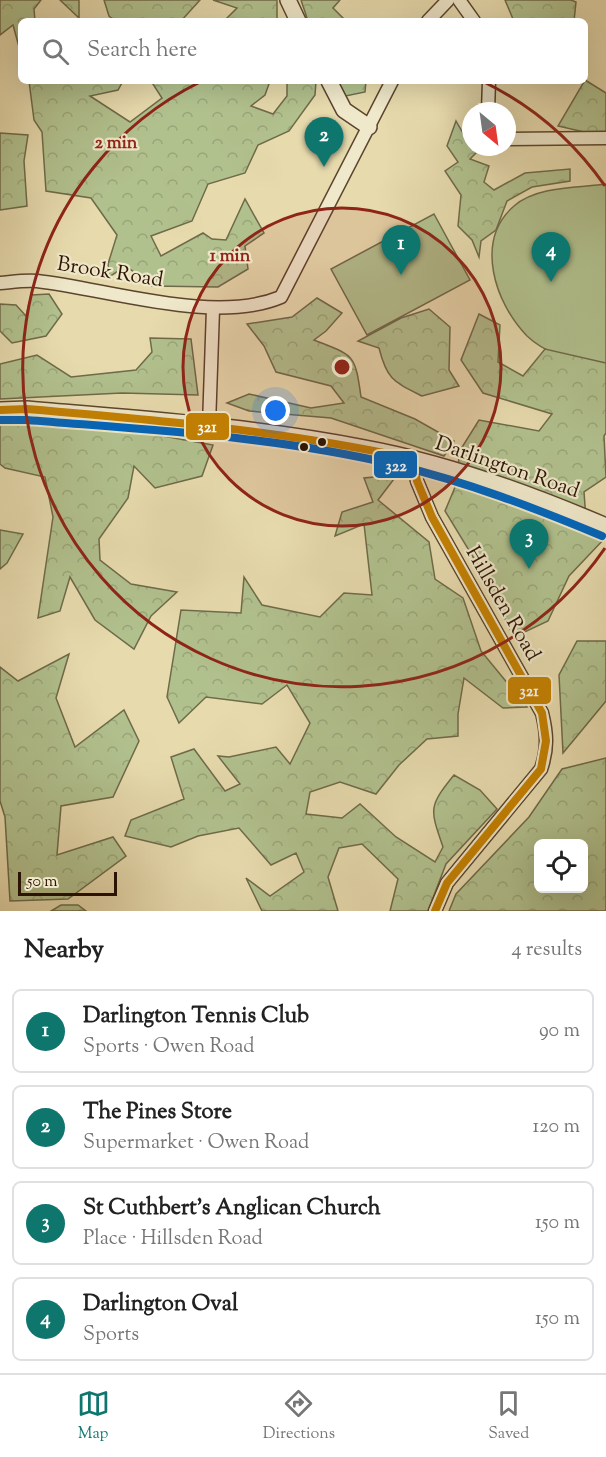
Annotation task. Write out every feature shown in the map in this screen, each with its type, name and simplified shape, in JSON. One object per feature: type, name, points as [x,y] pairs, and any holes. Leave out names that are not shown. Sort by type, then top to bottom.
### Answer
[{"type":"street","points":[[288,0],[297,18]]},
{"type":"street","points":[[431,18],[448,0]]},
{"type":"street","points":[[459,0],[472,18]]},
{"type":"street","points":[[331,84],[344,110],[369,127],[390,84]]},
{"type":"street","points":[[488,102],[489,84]]},
{"type":"street","name":"Brook Road","points":[[0,283],[34,281],[213,309],[268,303],[281,297],[369,127]]},
{"type":"street","points":[[516,139],[606,138]]},
{"type":"street","points":[[209,425],[213,309]]},
{"type":"street","name":"Darlington Road","points":[[0,410],[27,409],[209,425],[365,448],[448,468],[606,526]]},
{"type":"street","name":"Hillsden Road","points":[[414,459],[417,481],[432,517],[542,713],[547,746],[541,769],[447,883],[435,911]]},
{"type":"green space","points":[[0,0],[41,0],[34,9],[35,18],[18,18],[18,43],[13,25],[0,35]]},
{"type":"green space","points":[[60,0],[79,0],[79,18]]},
{"type":"green space","points":[[104,0],[200,0],[184,18],[111,18]]},
{"type":"green space","points":[[213,0],[277,0],[277,18],[227,18],[237,8]]},
{"type":"green space","points":[[301,0],[340,0],[333,8],[343,18],[307,18]]},
{"type":"green space","points":[[505,0],[571,0],[576,2],[574,18],[513,18]]},
{"type":"green space","points":[[588,82],[606,93],[606,137],[558,126],[583,84],[588,84]]},
{"type":"green space","points":[[29,84],[121,84],[118,90],[90,96],[130,122],[162,98],[153,84],[269,84],[265,95],[251,106],[273,114],[287,96],[287,84],[316,84],[315,95],[289,131],[258,145],[245,173],[208,184],[192,221],[151,236],[161,256],[203,233],[212,239],[226,240],[245,199],[264,233],[245,246],[248,269],[218,287],[152,286],[126,266],[109,277],[108,264],[117,235],[91,198],[46,191],[42,132],[34,120]]},
{"type":"green space","points":[[335,84],[366,84],[365,92],[341,97]]},
{"type":"green space","points":[[456,121],[462,131],[462,156],[473,156],[470,159],[489,166],[484,182],[494,190],[525,173],[570,169],[570,181],[532,187],[507,201],[496,230],[481,241],[479,257],[472,240],[458,226],[461,195],[445,171],[458,162],[447,146]]},
{"type":"green space","points":[[0,133],[28,135],[24,161],[27,206],[0,210]]},
{"type":"green space","points":[[606,184],[606,370],[544,349],[527,336],[506,307],[498,290],[493,272],[492,254],[495,236],[502,220],[523,199],[546,191]]},
{"type":"green space","points":[[434,214],[470,280],[367,335],[331,269]]},
{"type":"green space","points":[[49,294],[62,314],[46,336],[12,343],[0,331],[0,304],[16,305],[26,316],[31,295]]},
{"type":"green space","points":[[317,298],[342,313],[326,331],[314,340],[345,353],[350,358],[357,372],[361,397],[415,419],[454,441],[444,456],[331,418],[249,411],[227,403],[249,394],[311,408],[344,403],[331,386],[276,372],[264,346],[247,324],[292,317]]},
{"type":"green space","points":[[429,309],[450,327],[449,370],[459,386],[422,396],[393,379],[385,367],[379,348],[358,341],[401,318]]},
{"type":"green space","points":[[479,314],[500,325],[498,362],[523,376],[545,349],[606,363],[606,433],[604,436],[606,477],[584,492],[586,519],[606,537],[569,576],[548,621],[514,637],[481,570],[445,511],[458,480],[459,452],[479,420],[539,431],[552,414],[483,393],[461,360]]},
{"type":"green space","points":[[150,338],[191,339],[198,395],[122,393],[0,399],[0,364],[37,355],[71,377],[136,370],[152,352]]},
{"type":"green space","points":[[0,424],[113,427],[213,445],[202,476],[155,488],[134,466],[128,498],[99,539],[100,560],[131,584],[177,592],[151,616],[134,649],[95,620],[70,577],[60,611],[38,618],[53,517],[45,477],[5,468],[0,464]]},
{"type":"green space","points":[[397,475],[378,500],[429,542],[435,579],[463,598],[481,651],[527,707],[503,708],[464,678],[458,714],[458,736],[427,739],[399,765],[376,794],[340,782],[310,792],[306,814],[342,818],[360,804],[396,837],[435,862],[443,847],[434,809],[439,794],[454,775],[480,790],[497,809],[446,864],[428,911],[390,911],[398,879],[362,844],[339,848],[328,877],[338,911],[262,911],[246,878],[270,896],[304,872],[296,853],[271,865],[239,828],[198,836],[171,847],[125,836],[131,820],[184,799],[171,757],[194,749],[225,791],[240,784],[218,756],[229,757],[276,747],[290,764],[310,723],[287,685],[262,704],[206,697],[179,723],[167,697],[181,610],[241,613],[244,577],[262,605],[320,617],[344,593],[372,595],[364,524],[335,536],[342,512],[373,502],[364,478]]},
{"type":"green space","points":[[0,530],[23,534],[7,563],[0,569]]},
{"type":"green space","points":[[577,641],[606,641],[606,701],[563,753],[559,675]]},
{"type":"green space","points":[[69,654],[56,698],[75,747],[124,710],[139,741],[113,797],[61,806],[57,855],[113,837],[126,856],[68,899],[10,901],[5,817],[0,801],[0,667],[18,681]]},
{"type":"green space","points":[[606,758],[606,911],[449,911],[456,894],[529,817],[562,769]]},
{"type":"green space","points":[[61,905],[78,905],[86,911],[51,911]]},
{"type":"transit line","name":"321","points":[[0,410],[27,409],[221,428],[317,441],[413,459]]},
{"type":"transit line","name":"322","points":[[0,420],[27,420],[212,435],[350,455],[396,465],[475,488],[602,536]]},
{"type":"transit line","name":"321","points":[[413,459],[417,481],[432,517],[542,713],[546,741],[541,769],[447,883],[435,911]]},
{"type":"place","name":"The Pines Store","points":[[324,167]]},
{"type":"place","name":"Darlington Tennis Club","points":[[401,275]]},
{"type":"place","name":"Darlington Oval","points":[[551,282]]},
{"type":"place","name":"St Cuthbert's Anglican Church","points":[[529,569]]}]
